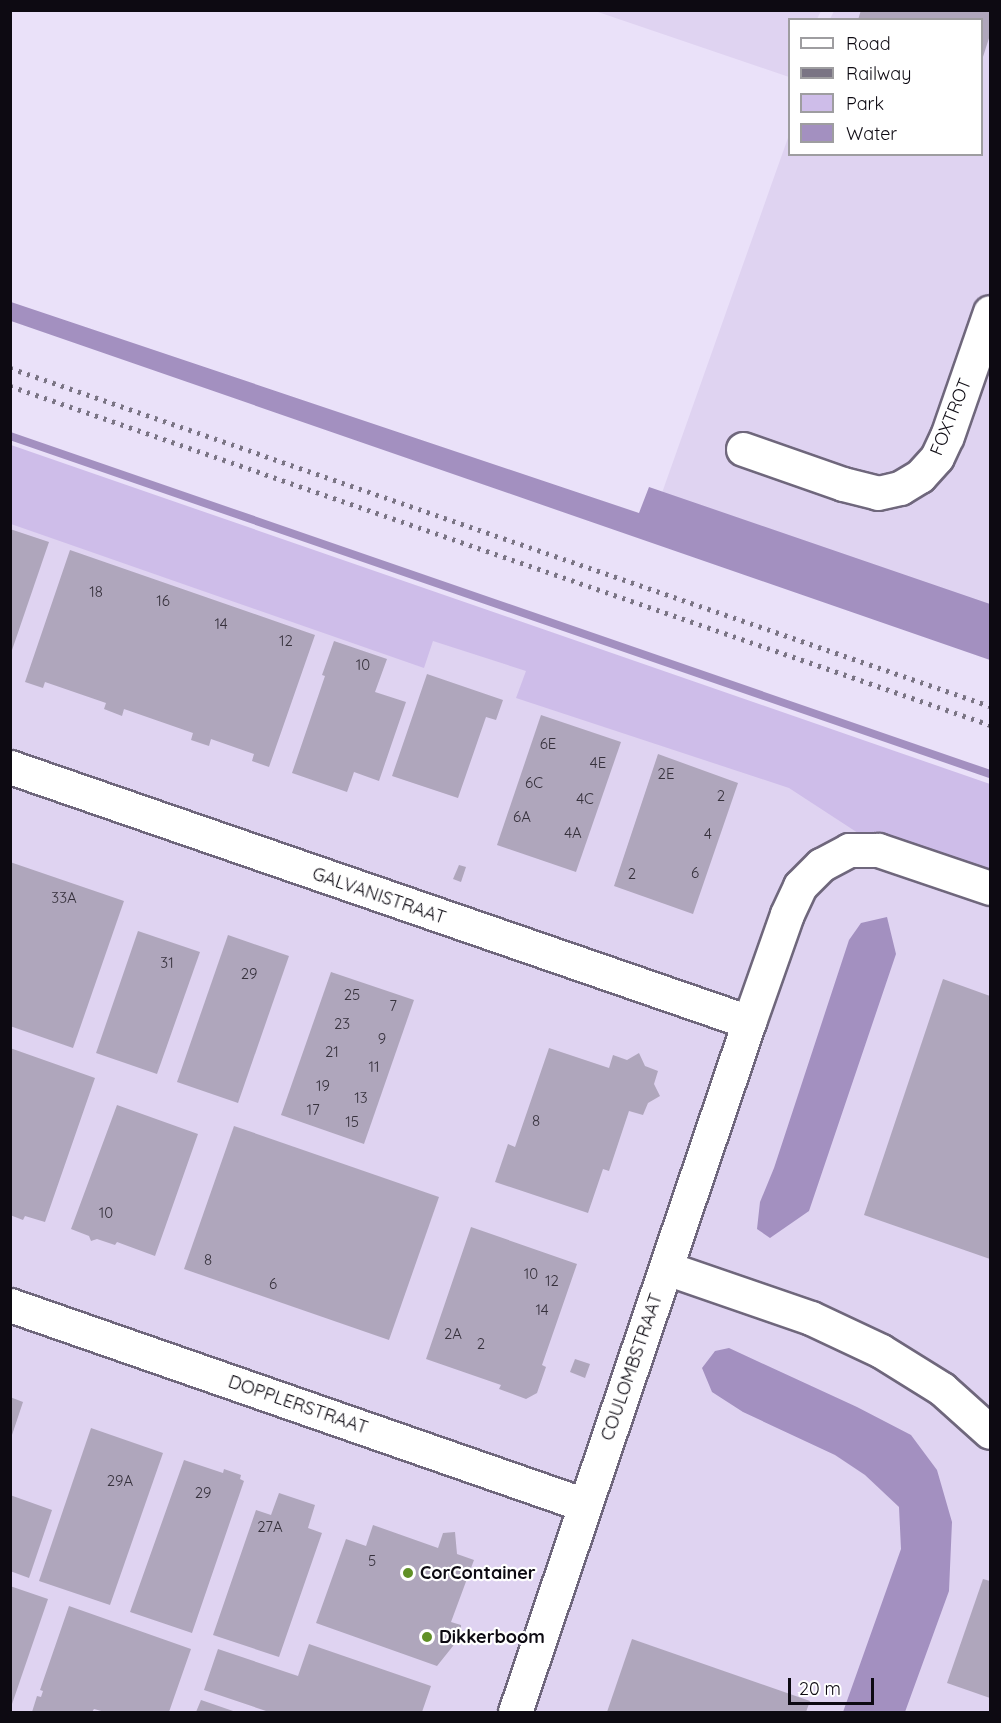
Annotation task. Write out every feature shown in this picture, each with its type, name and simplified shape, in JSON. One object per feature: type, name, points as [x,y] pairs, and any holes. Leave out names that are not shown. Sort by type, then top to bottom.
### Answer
[{"type":"street","name":"FOXTROT","points":[[743,449],[878,493],[900,488],[920,476],[937,457],[947,436],[990,312]]},
{"type":"street","name":"GALVANISTRAAT","points":[[10,767],[749,1022]]},
{"type":"street","name":"COULOMBSTRAAT","points":[[515,1713],[749,1022],[787,914],[800,886],[821,865],[849,850],[878,850],[990,888]]},
{"type":"street","points":[[666,1268],[812,1318],[881,1351],[942,1389],[990,1432]]},
{"type":"street","name":"DOPPLERSTRAAT","points":[[10,1305],[585,1505]]},
{"type":"shaded area","points":[[820,10],[818,18],[788,18],[788,77],[595,11]]},
{"type":"shaded area","points":[[834,11],[990,11],[990,639],[652,521],[788,138],[788,156],[983,156],[983,18],[830,18]]},
{"type":"shaded area","points":[[10,460],[990,807],[990,1712],[11,1712]]},
{"type":"green space","points":[[11,445],[990,784],[990,872],[868,832],[858,833],[789,788],[516,698],[526,671],[433,641],[424,668],[11,524]]},
{"type":"water","points":[[11,302],[639,513],[649,487],[990,604],[990,660],[11,321]]},
{"type":"water","points":[[887,917],[896,954],[809,1211],[770,1238],[757,1229],[760,1202],[774,1168],[849,940],[861,923]]},
{"type":"water","points":[[729,1348],[857,1407],[911,1435],[937,1470],[952,1522],[949,1591],[905,1712],[843,1712],[901,1549],[899,1507],[865,1475],[835,1455],[743,1412],[712,1392],[702,1368],[715,1351]]},
{"type":"building","points":[[861,10],[990,10],[990,35],[983,57],[983,18],[859,18]]},
{"type":"building","points":[[10,529],[49,542],[11,653],[10,653]]},
{"type":"building","points":[[70,550],[315,635],[269,767],[252,761],[254,754],[211,739],[209,746],[191,740],[193,733],[124,709],[122,716],[104,709],[106,703],[45,682],[43,688],[25,682]]},
{"type":"building","points":[[334,641],[387,659],[375,692],[406,702],[379,781],[354,772],[347,792],[292,773],[325,676],[322,675]]},
{"type":"building","points":[[427,674],[503,700],[496,720],[486,717],[458,798],[392,776]]},
{"type":"building","points":[[541,715],[621,742],[576,872],[497,845]]},
{"type":"building","points":[[658,754],[738,783],[693,914],[614,886]]},
{"type":"building","points":[[10,862],[124,901],[73,1048],[10,1026]]},
{"type":"building","points":[[459,865],[466,867],[461,882],[453,879]]},
{"type":"building","points":[[138,931],[200,952],[157,1074],[96,1053]]},
{"type":"building","points":[[228,935],[289,956],[238,1103],[177,1082]]},
{"type":"building","points":[[331,972],[414,1000],[364,1144],[281,1115]]},
{"type":"building","points":[[943,979],[990,996],[990,1259],[864,1215]]},
{"type":"building","points":[[10,1048],[95,1078],[45,1222],[25,1216],[23,1220],[10,1215]]},
{"type":"building","points":[[549,1048],[609,1068],[613,1055],[627,1060],[639,1053],[645,1066],[658,1071],[654,1084],[660,1096],[648,1103],[643,1115],[629,1111],[609,1171],[603,1169],[588,1213],[495,1182],[508,1144],[515,1147]]},
{"type":"building","points":[[117,1105],[198,1134],[155,1256],[117,1242],[115,1245],[97,1239],[91,1241],[89,1236],[71,1229]]},
{"type":"building","points":[[234,1126],[439,1197],[389,1340],[184,1269]]},
{"type":"building","points":[[471,1227],[577,1264],[542,1365],[546,1367],[537,1393],[526,1399],[499,1389],[501,1385],[426,1359]]},
{"type":"building","points":[[575,1359],[590,1364],[585,1378],[570,1372]]},
{"type":"building","points":[[10,1397],[23,1402],[11,1438],[10,1438]]},
{"type":"building","points":[[91,1428],[163,1453],[110,1605],[39,1581]]},
{"type":"building","points":[[184,1460],[223,1473],[224,1469],[241,1475],[240,1479],[244,1481],[192,1633],[130,1612]]},
{"type":"building","points":[[279,1493],[315,1505],[308,1528],[322,1533],[279,1657],[213,1635],[256,1510],[271,1515]]},
{"type":"building","points":[[10,1495],[52,1510],[29,1578],[10,1571]]},
{"type":"building","points":[[373,1525],[438,1548],[443,1533],[455,1532],[457,1554],[474,1560],[451,1622],[461,1625],[461,1636],[437,1666],[316,1623],[346,1539],[366,1546]]},
{"type":"building","points":[[983,1579],[990,1581],[990,1698],[947,1683]]},
{"type":"building","points":[[10,1586],[48,1599],[11,1707],[10,1707]]},
{"type":"building","points":[[69,1606],[191,1649],[169,1712],[105,1712],[94,1709],[92,1712],[32,1712],[37,1696],[41,1697],[43,1691],[40,1690]]},
{"type":"building","points":[[632,1639],[810,1701],[806,1712],[607,1712]]},
{"type":"building","points":[[309,1644],[431,1686],[422,1712],[269,1712],[204,1690],[218,1649],[298,1676]]},
{"type":"building","points":[[201,1700],[236,1712],[196,1712]]},
{"type":"waterway","points":[[10,436],[990,774]]},
{"type":"railway","points":[[10,368],[990,706]]},
{"type":"railway","points":[[10,386],[990,725]]},
{"type":"place","name":"CorContainer","points":[[408,1573]]},
{"type":"place","name":"Dikkerboom","points":[[427,1637]]}]
